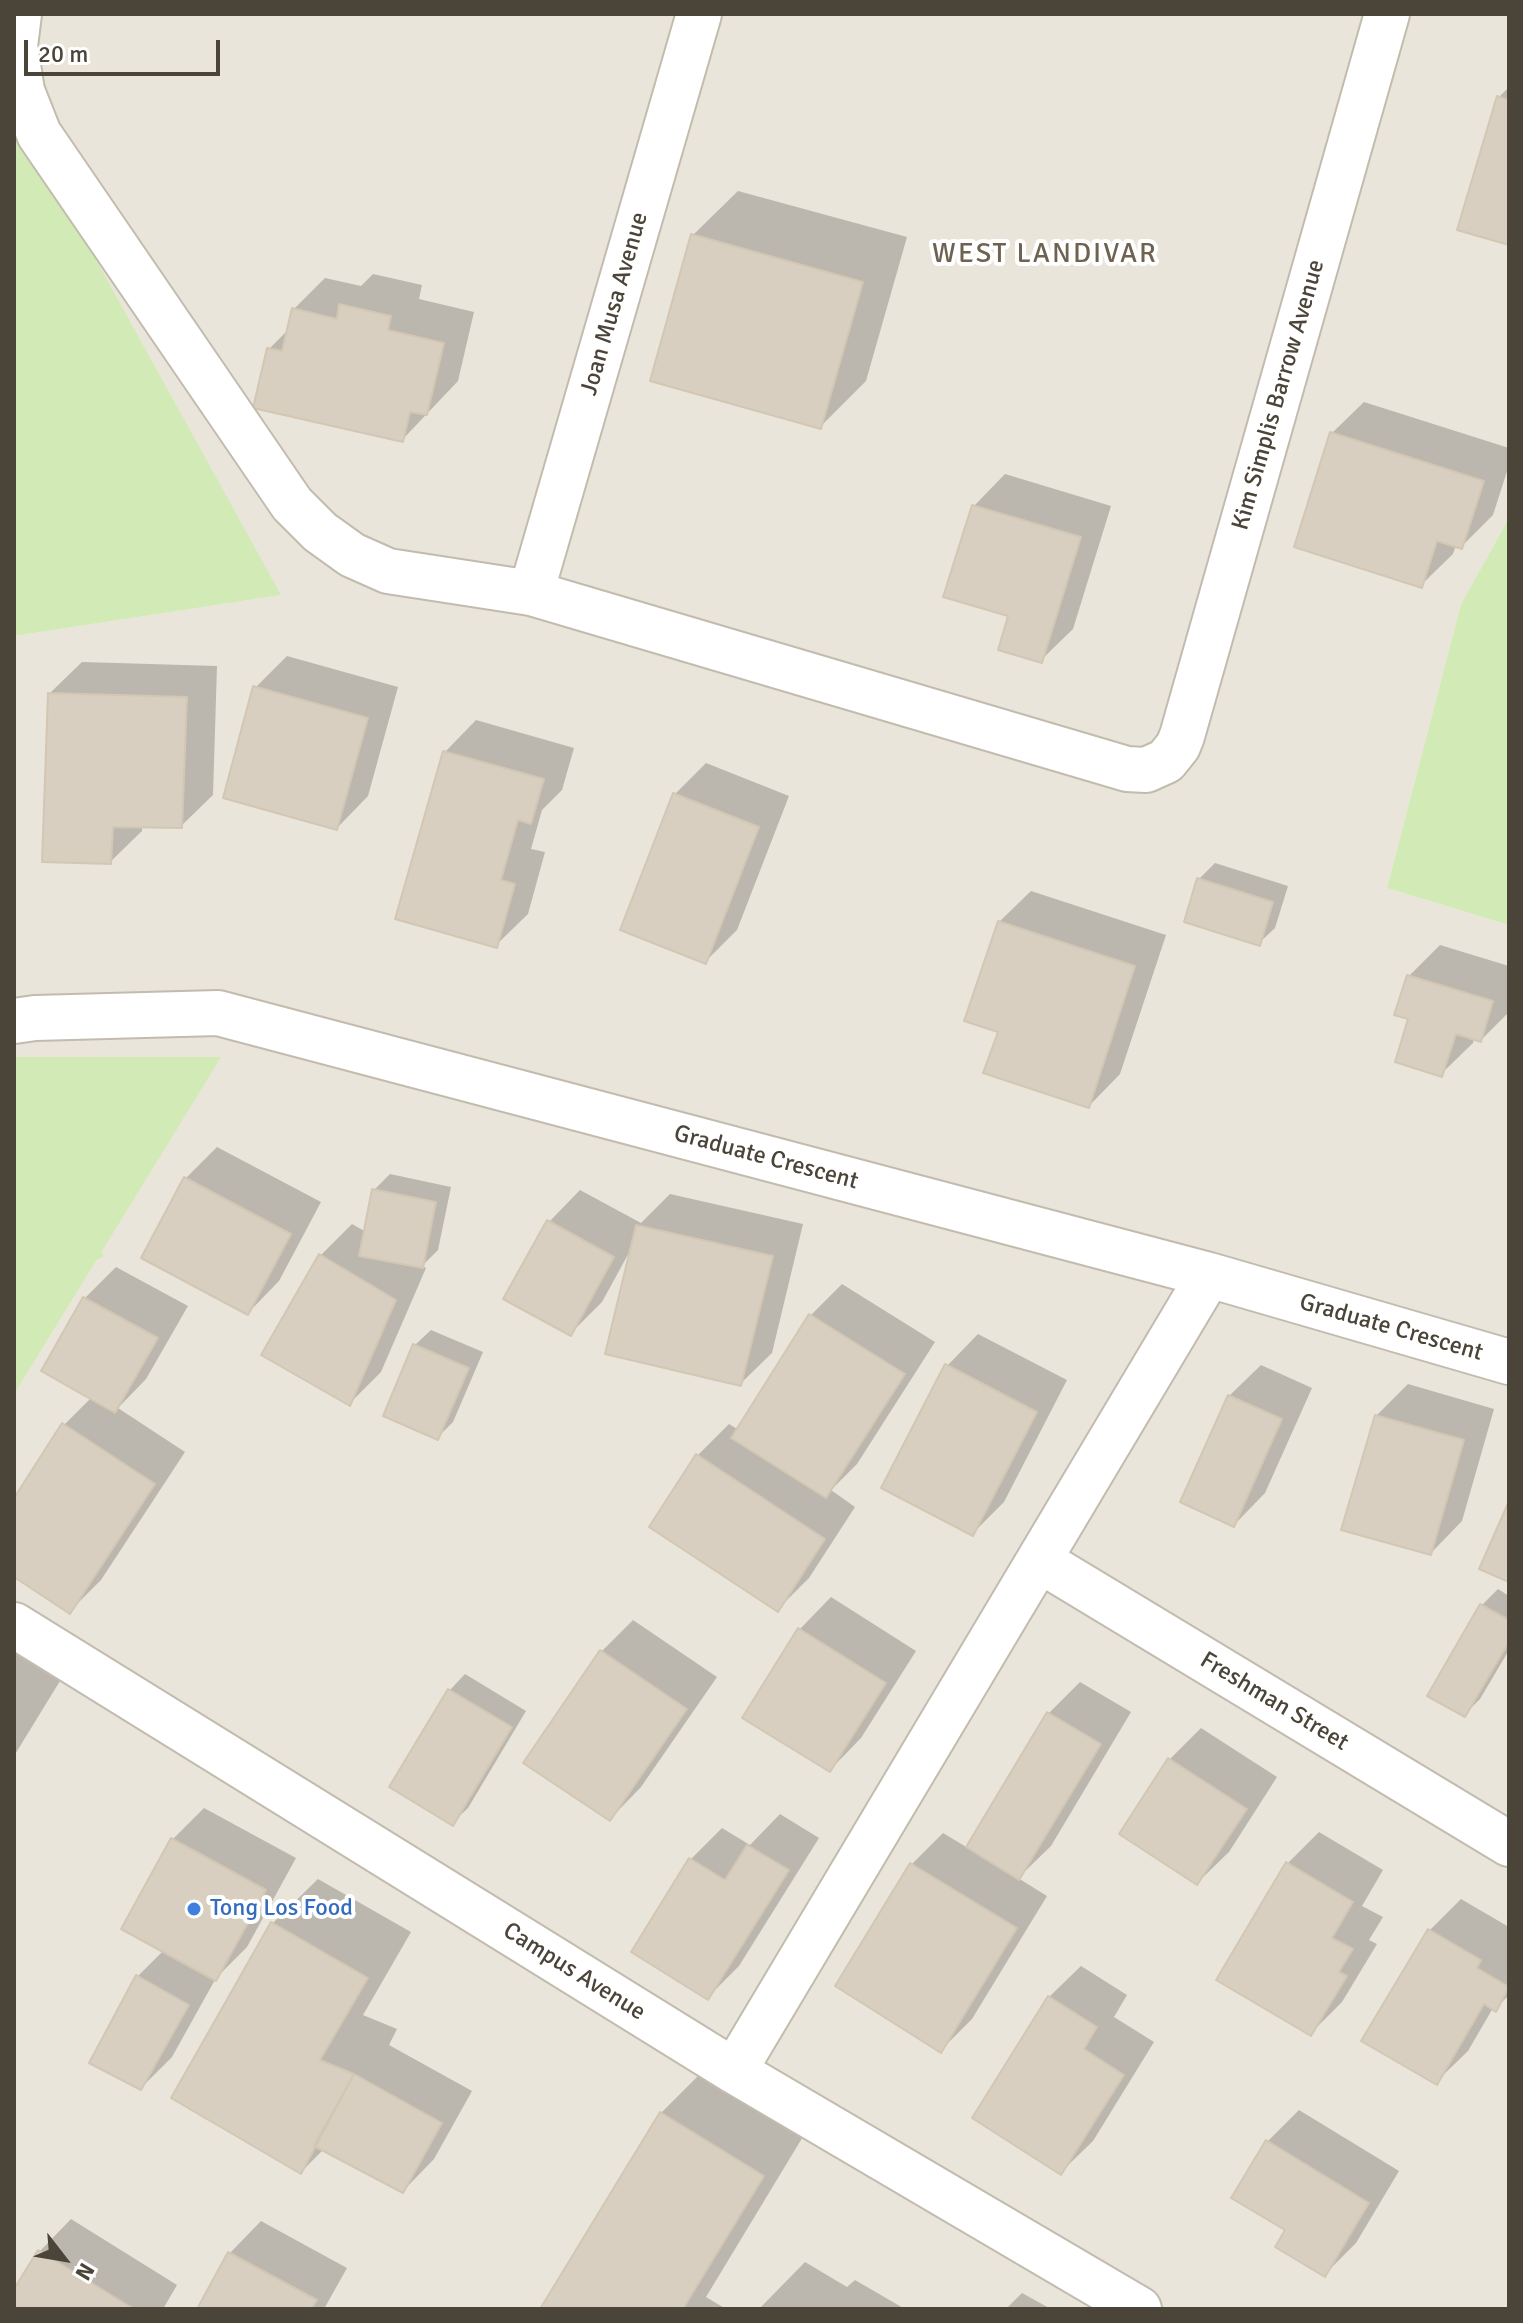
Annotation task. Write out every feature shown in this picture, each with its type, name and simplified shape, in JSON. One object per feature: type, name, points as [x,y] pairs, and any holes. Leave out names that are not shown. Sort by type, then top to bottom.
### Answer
[{"type":"street","points":[[19,14],[15,46],[22,91],[39,134],[292,504],[320,532],[352,555],[388,571],[531,593]]},
{"type":"street","name":"Joan Musa Avenue","points":[[531,593],[699,14]]},
{"type":"street","name":"Kim Simplis Barrow Avenue","points":[[531,593],[1127,769],[1146,770],[1156,766],[1172,754],[1182,736],[1387,14]]},
{"type":"street","name":"Graduate Crescent","points":[[14,1021],[218,1013],[1209,1275],[1509,1362]]},
{"type":"street","points":[[734,2071],[1209,1275]]},
{"type":"street","name":"Freshman Street","points":[[1039,1560],[1509,1844]]},
{"type":"street","name":"Campus Avenue","points":[[14,1625],[734,2071],[1139,2309]]},
{"type":"shaded area","points":[[14,14],[1509,14],[1509,518],[1461,604],[1387,888],[1509,925],[1509,2309],[14,2309],[14,636],[280,595],[14,111]]},
{"type":"green space","points":[[14,111],[281,595],[14,636]]},
{"type":"green space","points":[[1509,518],[1509,925],[1387,888],[1461,604]]},
{"type":"green space","points":[[14,1057],[221,1057],[102,1251],[103,1257],[97,1259],[14,1394]]},
{"type":"building","points":[[1497,96],[1509,100],[1509,245],[1457,230]]},
{"type":"building","points":[[691,234],[863,282],[821,429],[650,381]]},
{"type":"building","points":[[339,304],[391,316],[388,330],[444,343],[427,415],[410,412],[403,442],[253,408],[267,348],[282,351],[292,308],[337,319]]},
{"type":"building","points":[[1330,432],[1484,481],[1462,549],[1437,541],[1422,588],[1294,547]]},
{"type":"building","points":[[972,505],[1081,537],[1042,663],[998,650],[1008,616],[943,597]]},
{"type":"building","points":[[253,686],[368,718],[337,830],[223,798]]},
{"type":"building","points":[[48,693],[187,697],[182,828],[113,827],[111,864],[42,862]]},
{"type":"building","points":[[443,751],[544,779],[531,824],[518,820],[501,880],[515,884],[497,948],[395,919]]},
{"type":"building","points":[[673,793],[759,827],[706,964],[620,930]]},
{"type":"building","points":[[1197,878],[1273,902],[1260,946],[1184,922]]},
{"type":"building","points":[[998,921],[1135,966],[1089,1108],[983,1073],[998,1032],[964,1021]]},
{"type":"building","points":[[1407,975],[1493,1001],[1481,1042],[1456,1034],[1442,1077],[1395,1062],[1408,1019],[1394,1015]]},
{"type":"building","points":[[184,1177],[291,1234],[248,1315],[141,1258]]},
{"type":"building","points":[[372,1189],[436,1202],[423,1268],[359,1256]]},
{"type":"building","points":[[547,1220],[614,1257],[571,1336],[503,1299]]},
{"type":"building","points":[[636,1225],[773,1256],[741,1386],[605,1354]]},
{"type":"building","points":[[319,1254],[396,1300],[350,1406],[261,1355]]},
{"type":"building","points":[[83,1297],[158,1338],[115,1413],[41,1371]]},
{"type":"building","points":[[809,1314],[905,1374],[826,1498],[731,1438]]},
{"type":"building","points":[[413,1344],[469,1368],[438,1440],[383,1416]]},
{"type":"building","points":[[945,1364],[1037,1412],[973,1536],[881,1488]]},
{"type":"building","points":[[1228,1395],[1282,1419],[1234,1527],[1180,1502]]},
{"type":"building","points":[[1375,1415],[1464,1440],[1431,1555],[1341,1530]]},
{"type":"building","points":[[62,1423],[155,1484],[70,1614],[14,1577],[14,1498]]},
{"type":"building","points":[[696,1454],[825,1539],[778,1612],[649,1527]]},
{"type":"building","points":[[1509,1501],[1509,1582],[1479,1569]]},
{"type":"building","points":[[1480,1604],[1509,1620],[1509,1642],[1465,1717],[1427,1696]]},
{"type":"building","points":[[798,1628],[886,1683],[830,1772],[742,1718]]},
{"type":"building","points":[[600,1650],[687,1709],[610,1821],[523,1763]]},
{"type":"building","points":[[448,1689],[512,1727],[453,1826],[389,1787]]},
{"type":"building","points":[[1047,1712],[1101,1744],[1019,1880],[966,1847]]},
{"type":"building","points":[[1168,1758],[1247,1809],[1197,1885],[1119,1834]]},
{"type":"building","name":"Tong Los Food","points":[[171,1838],[266,1890],[216,1981],[121,1929]]},
{"type":"building","points":[[747,1845],[789,1870],[708,2000],[631,1952],[689,1858],[725,1880]]},
{"type":"building","points":[[1286,1862],[1353,1902],[1332,1938],[1353,1949],[1339,1972],[1347,1976],[1311,2036],[1216,1980]]},
{"type":"building","points":[[910,1863],[1017,1928],[941,2053],[835,1986]]},
{"type":"building","points":[[271,1922],[368,1978],[320,2060],[354,2074],[301,2174],[171,2098]]},
{"type":"building","points":[[1428,1929],[1481,1960],[1477,1968],[1509,1987],[1496,2012],[1484,2004],[1437,2085],[1361,2041]]},
{"type":"building","points":[[136,1975],[189,2005],[141,2090],[89,2063]]},
{"type":"building","points":[[1048,1996],[1097,2027],[1084,2049],[1124,2075],[1061,2175],[972,2118]]},
{"type":"building","points":[[354,2074],[442,2123],[403,2193],[314,2146]]},
{"type":"building","points":[[660,2112],[764,2176],[683,2309],[540,2309]]},
{"type":"building","points":[[1266,2140],[1369,2203],[1325,2277],[1275,2247],[1285,2230],[1231,2198]]},
{"type":"building","points":[[38,2250],[134,2309],[14,2309],[14,2289]]},
{"type":"building","points":[[228,2252],[317,2300],[311,2309],[197,2309]]},
{"type":"place","name":"Tong Los Food","points":[[194,1909]]},
{"type":"district","name":"WEST LANDIVAR","points":[[1045,255]]}]
